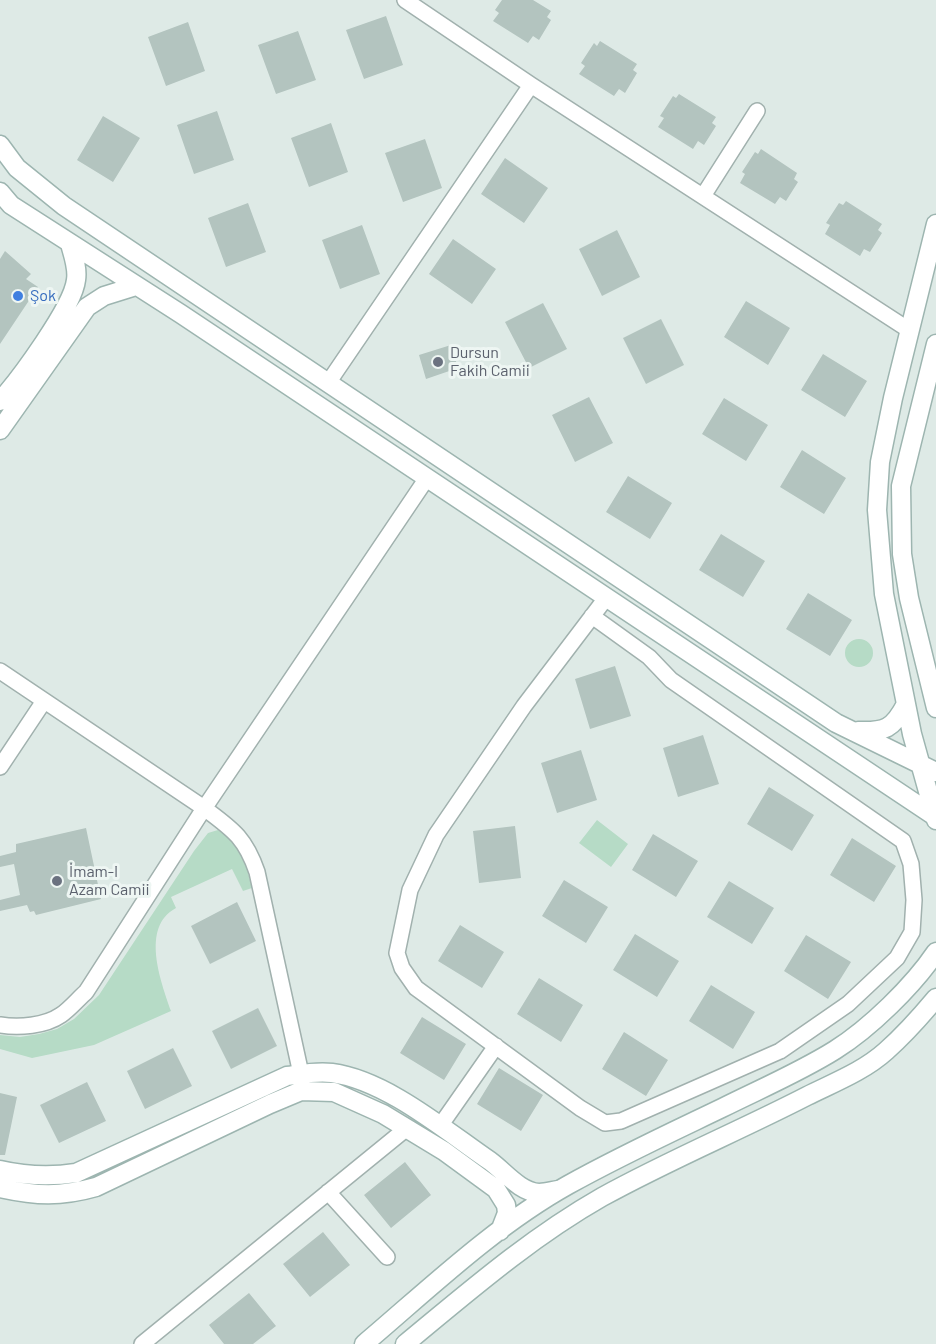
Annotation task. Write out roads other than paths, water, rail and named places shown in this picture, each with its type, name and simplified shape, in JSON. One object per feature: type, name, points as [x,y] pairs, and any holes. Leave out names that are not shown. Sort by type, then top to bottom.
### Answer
[{"type":"street","points":[[405,0],[531,85],[909,330]]},
{"type":"street","points":[[328,383],[531,85]]},
{"type":"street","points":[[703,196],[757,111]]},
{"type":"street","points":[[0,145],[17,168],[64,206],[836,723],[928,769]]},
{"type":"street","points":[[0,192],[11,205],[427,478],[936,818]]},
{"type":"street","points":[[936,224],[909,330],[880,462],[877,510],[884,594],[906,704],[928,769],[936,818]]},
{"type":"street","points":[[0,401],[16,384],[67,306],[76,280],[70,243]]},
{"type":"street","points":[[0,430],[87,307],[104,296],[136,286]]},
{"type":"street","points":[[936,344],[934,365],[901,486],[902,554],[909,598],[936,708]]},
{"type":"street","points":[[0,1025],[10,1027],[42,1023],[61,1016],[86,992],[204,808],[427,478]]},
{"type":"street","points":[[592,616],[649,657],[671,680],[903,841],[911,864],[914,900],[912,932],[897,958],[848,1004],[780,1051],[621,1120],[605,1123],[580,1108],[416,988],[402,968],[397,952],[410,890],[436,835],[524,706],[592,616],[606,598]]},
{"type":"street","points":[[0,671],[204,808],[235,831],[250,850],[257,872],[301,1074]]},
{"type":"street","points":[[0,767],[44,700]]},
{"type":"street","points":[[852,730],[878,732],[900,717],[906,704]]},
{"type":"street","points":[[364,1344],[529,1208],[644,1145],[774,1083],[835,1050],[858,1033],[893,1001],[923,971],[936,952]]},
{"type":"street","points":[[405,1344],[510,1258],[558,1224],[602,1197],[852,1074],[885,1052],[936,998]]},
{"type":"street","points":[[440,1126],[496,1046]]},
{"type":"street","points":[[0,1170],[50,1177],[76,1173],[287,1076],[333,1073],[363,1081],[411,1106],[524,1188],[539,1193],[559,1190]]},
{"type":"street","points":[[0,1188],[19,1192],[70,1195],[96,1187],[301,1091],[334,1092],[383,1114],[407,1128],[496,1188],[506,1205],[507,1213],[500,1231]]},
{"type":"street","points":[[142,1344],[407,1128]]},
{"type":"street","points":[[328,1192],[387,1257]]},
{"type":"place","name":"Şok","points":[[18,296]]},
{"type":"place","name":"Dursun Fakih Camii","points":[[438,362]]},
{"type":"place","name":"İmam-I Azam Camii","points":[[57,881]]}]
